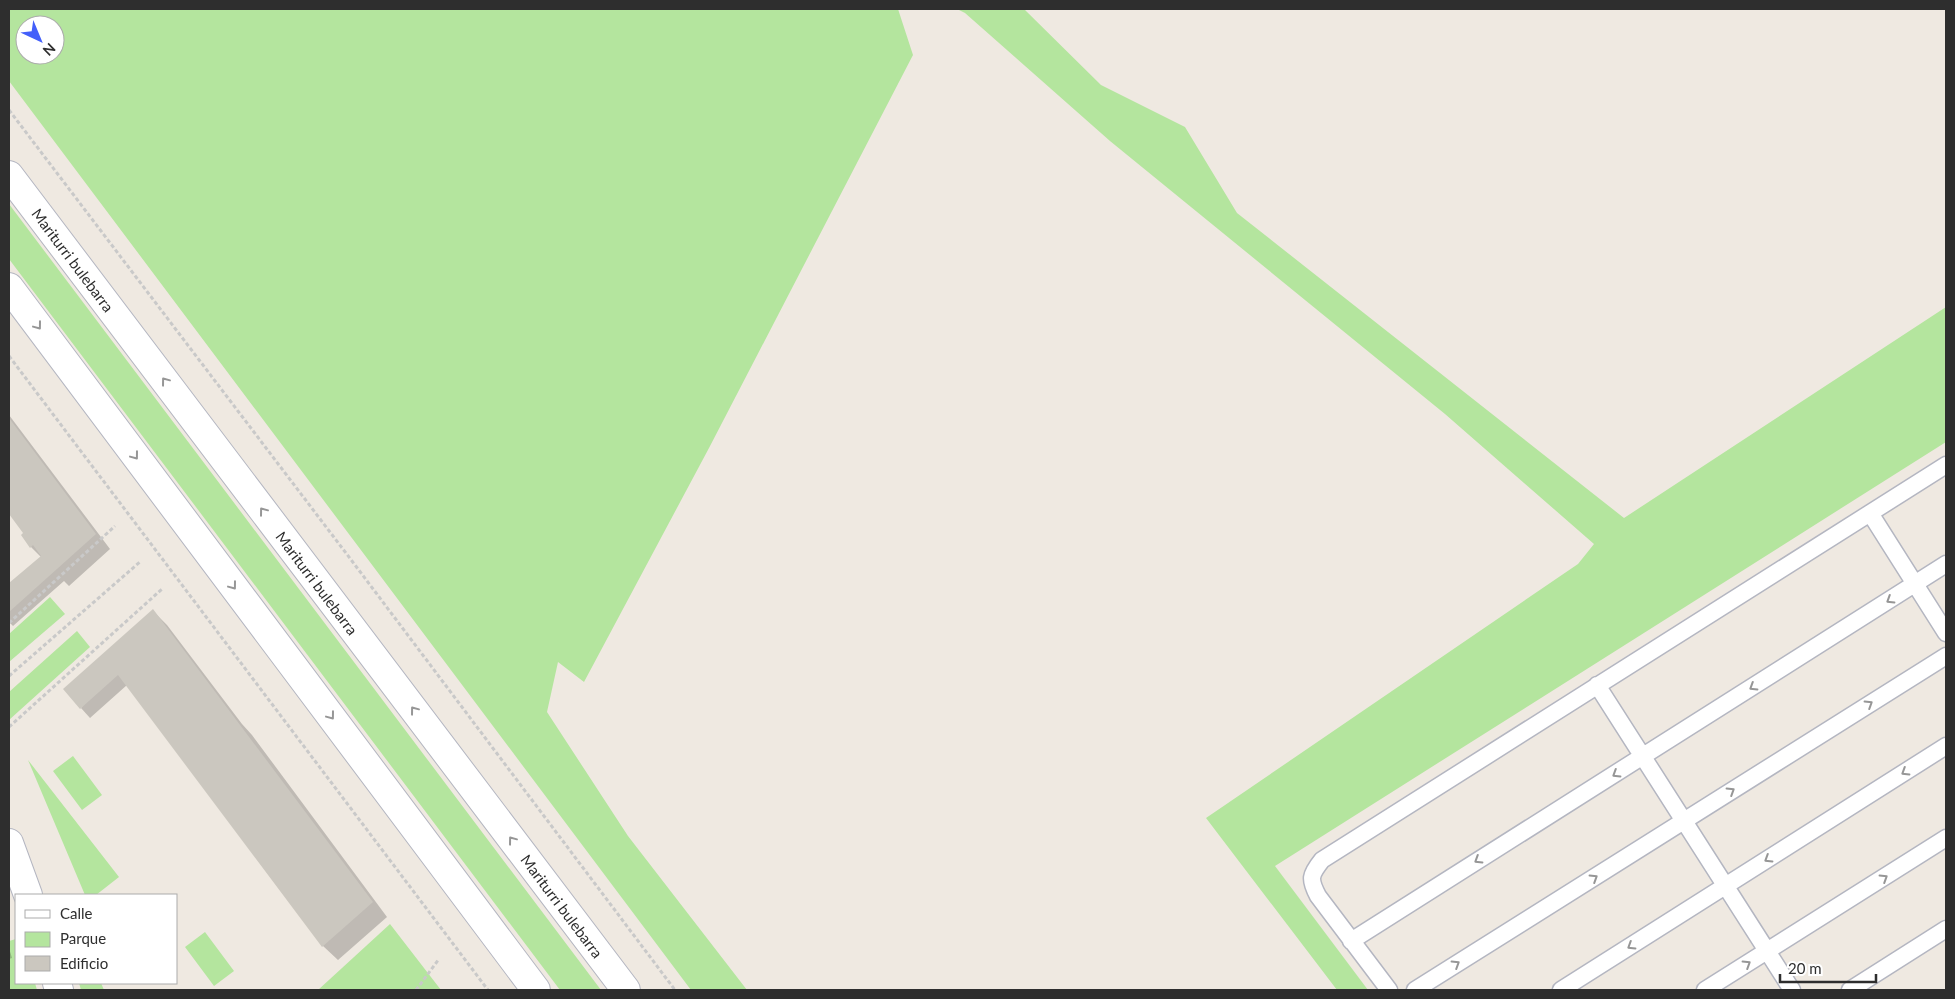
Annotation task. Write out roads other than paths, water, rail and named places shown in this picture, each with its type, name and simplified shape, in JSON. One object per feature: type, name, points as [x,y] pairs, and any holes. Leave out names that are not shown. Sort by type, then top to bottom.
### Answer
[{"type":"main road","name":"Mariturri bulebarra","points":[[9,175],[626,990]]},
{"type":"main road","points":[[9,287],[536,990]]},
{"type":"main road","points":[[9,843],[28,894]]},
{"type":"lane","points":[[1389,990],[1318,896],[1312,884],[1312,876],[1322,860],[1946,465]]},
{"type":"lane","points":[[1870,513],[1946,633]]},
{"type":"lane","points":[[1351,940],[1946,564]]},
{"type":"lane","points":[[1415,990],[1946,656]]},
{"type":"lane","points":[[1597,685],[1792,990]]},
{"type":"lane","points":[[1561,990],[1946,746]]},
{"type":"lane","points":[[1705,990],[1946,838]]},
{"type":"lane","points":[[1850,990],[1946,929]]}]
